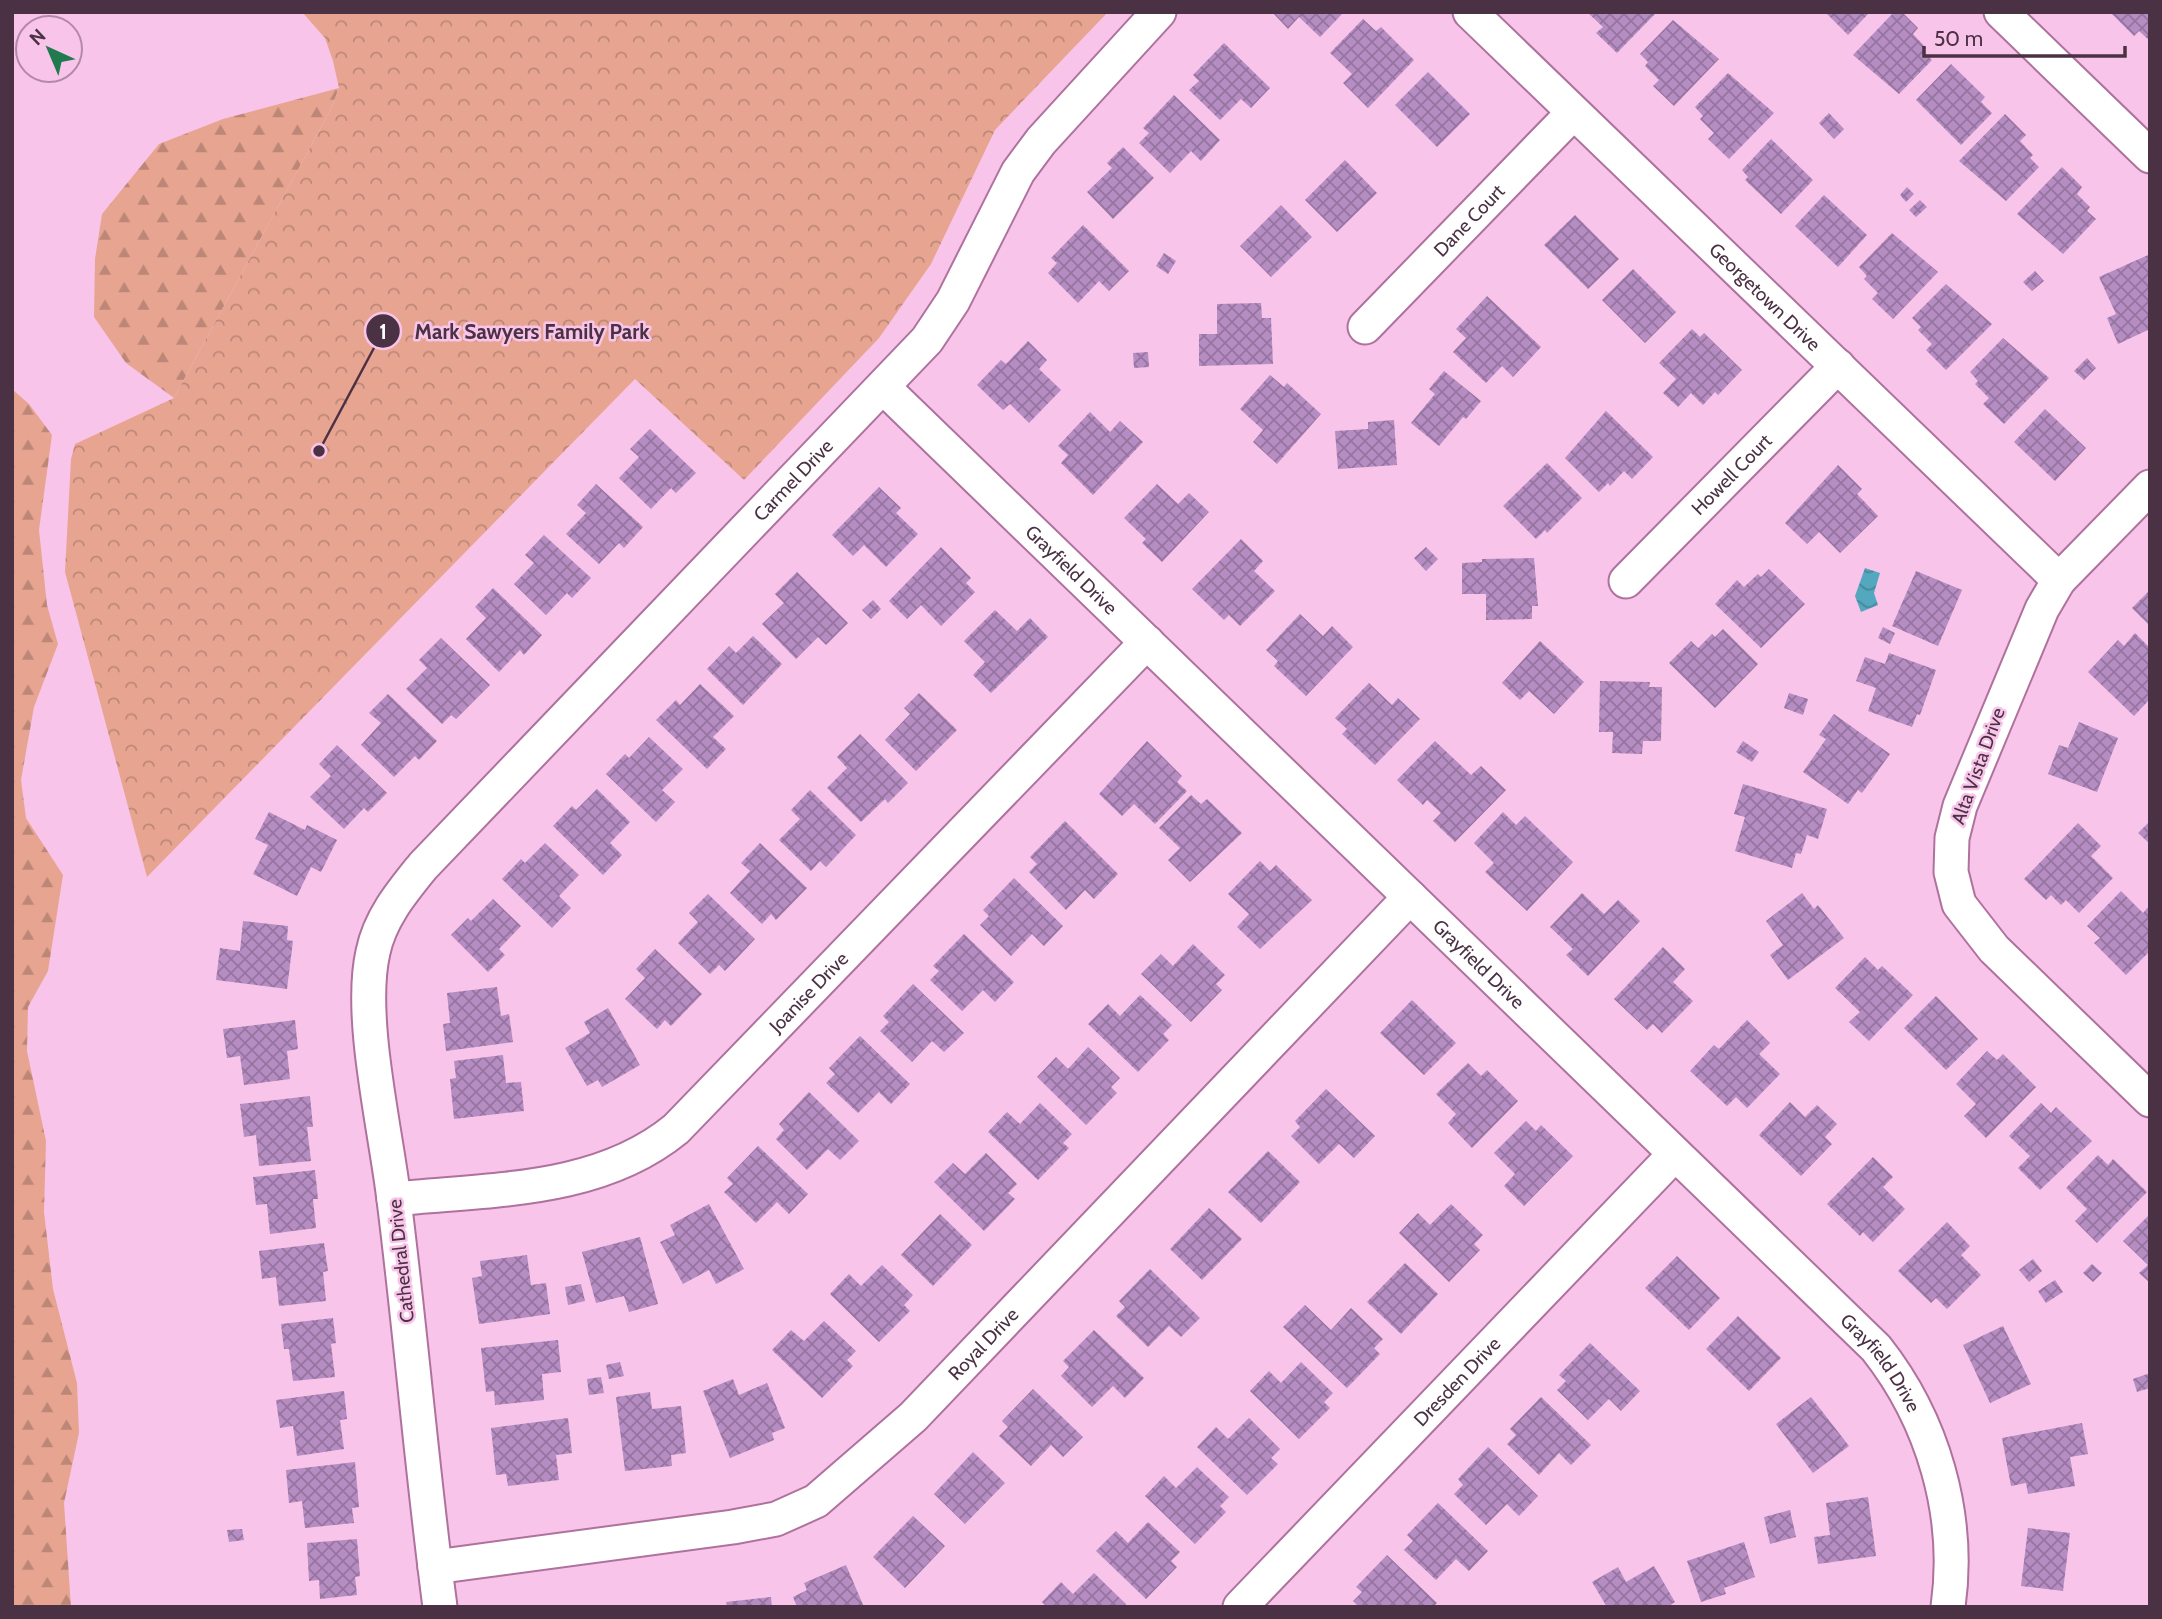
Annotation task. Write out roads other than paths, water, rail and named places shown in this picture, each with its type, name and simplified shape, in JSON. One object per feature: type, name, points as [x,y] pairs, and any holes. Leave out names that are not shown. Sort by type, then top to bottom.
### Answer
[{"type":"street","name":"Carmel Drive","points":[[385,916],[424,866],[927,340],[953,301],[1018,172],[1041,141],[1159,12]]},
{"type":"street","name":"Georgetown Drive","points":[[1470,12],[2059,580]]},
{"type":"street","points":[[2001,12],[2150,156]]},
{"type":"street","name":"Dane Court","points":[[1365,327],[1573,113]]},
{"type":"street","name":"Howell Court","points":[[1626,581],[1838,366]]},
{"type":"street","name":"Grayfield Drive","points":[[884,388],[1876,1348],[1909,1395],[1927,1433],[1950,1528],[1948,1607]]},
{"type":"street","name":"Alta Vista Drive","points":[[2150,487],[2059,580],[2023,647],[1960,806],[1952,838],[1951,872],[1959,904],[1973,925],[2150,1100]]},
{"type":"street","name":"Joanise Drive","points":[[394,1199],[570,1180],[617,1167],[651,1150],[676,1129],[1147,642]]},
{"type":"street","name":"Royal Drive","points":[[435,1567],[733,1527],[776,1519],[816,1501],[913,1417],[1410,897]]},
{"type":"street","name":"Cathedral Drive","points":[[385,916],[373,951],[369,984],[371,1028],[394,1199],[440,1607]]},
{"type":"street","name":"Dresden Drive","points":[[1240,1607],[1675,1154]]},
{"type":"water","points":[[1865,568],[1880,573],[1874,593],[1878,605],[1861,612],[1855,596]]},
{"type":"place","name":"Mark Sawyers Family Park","points":[[319,451]]}]
